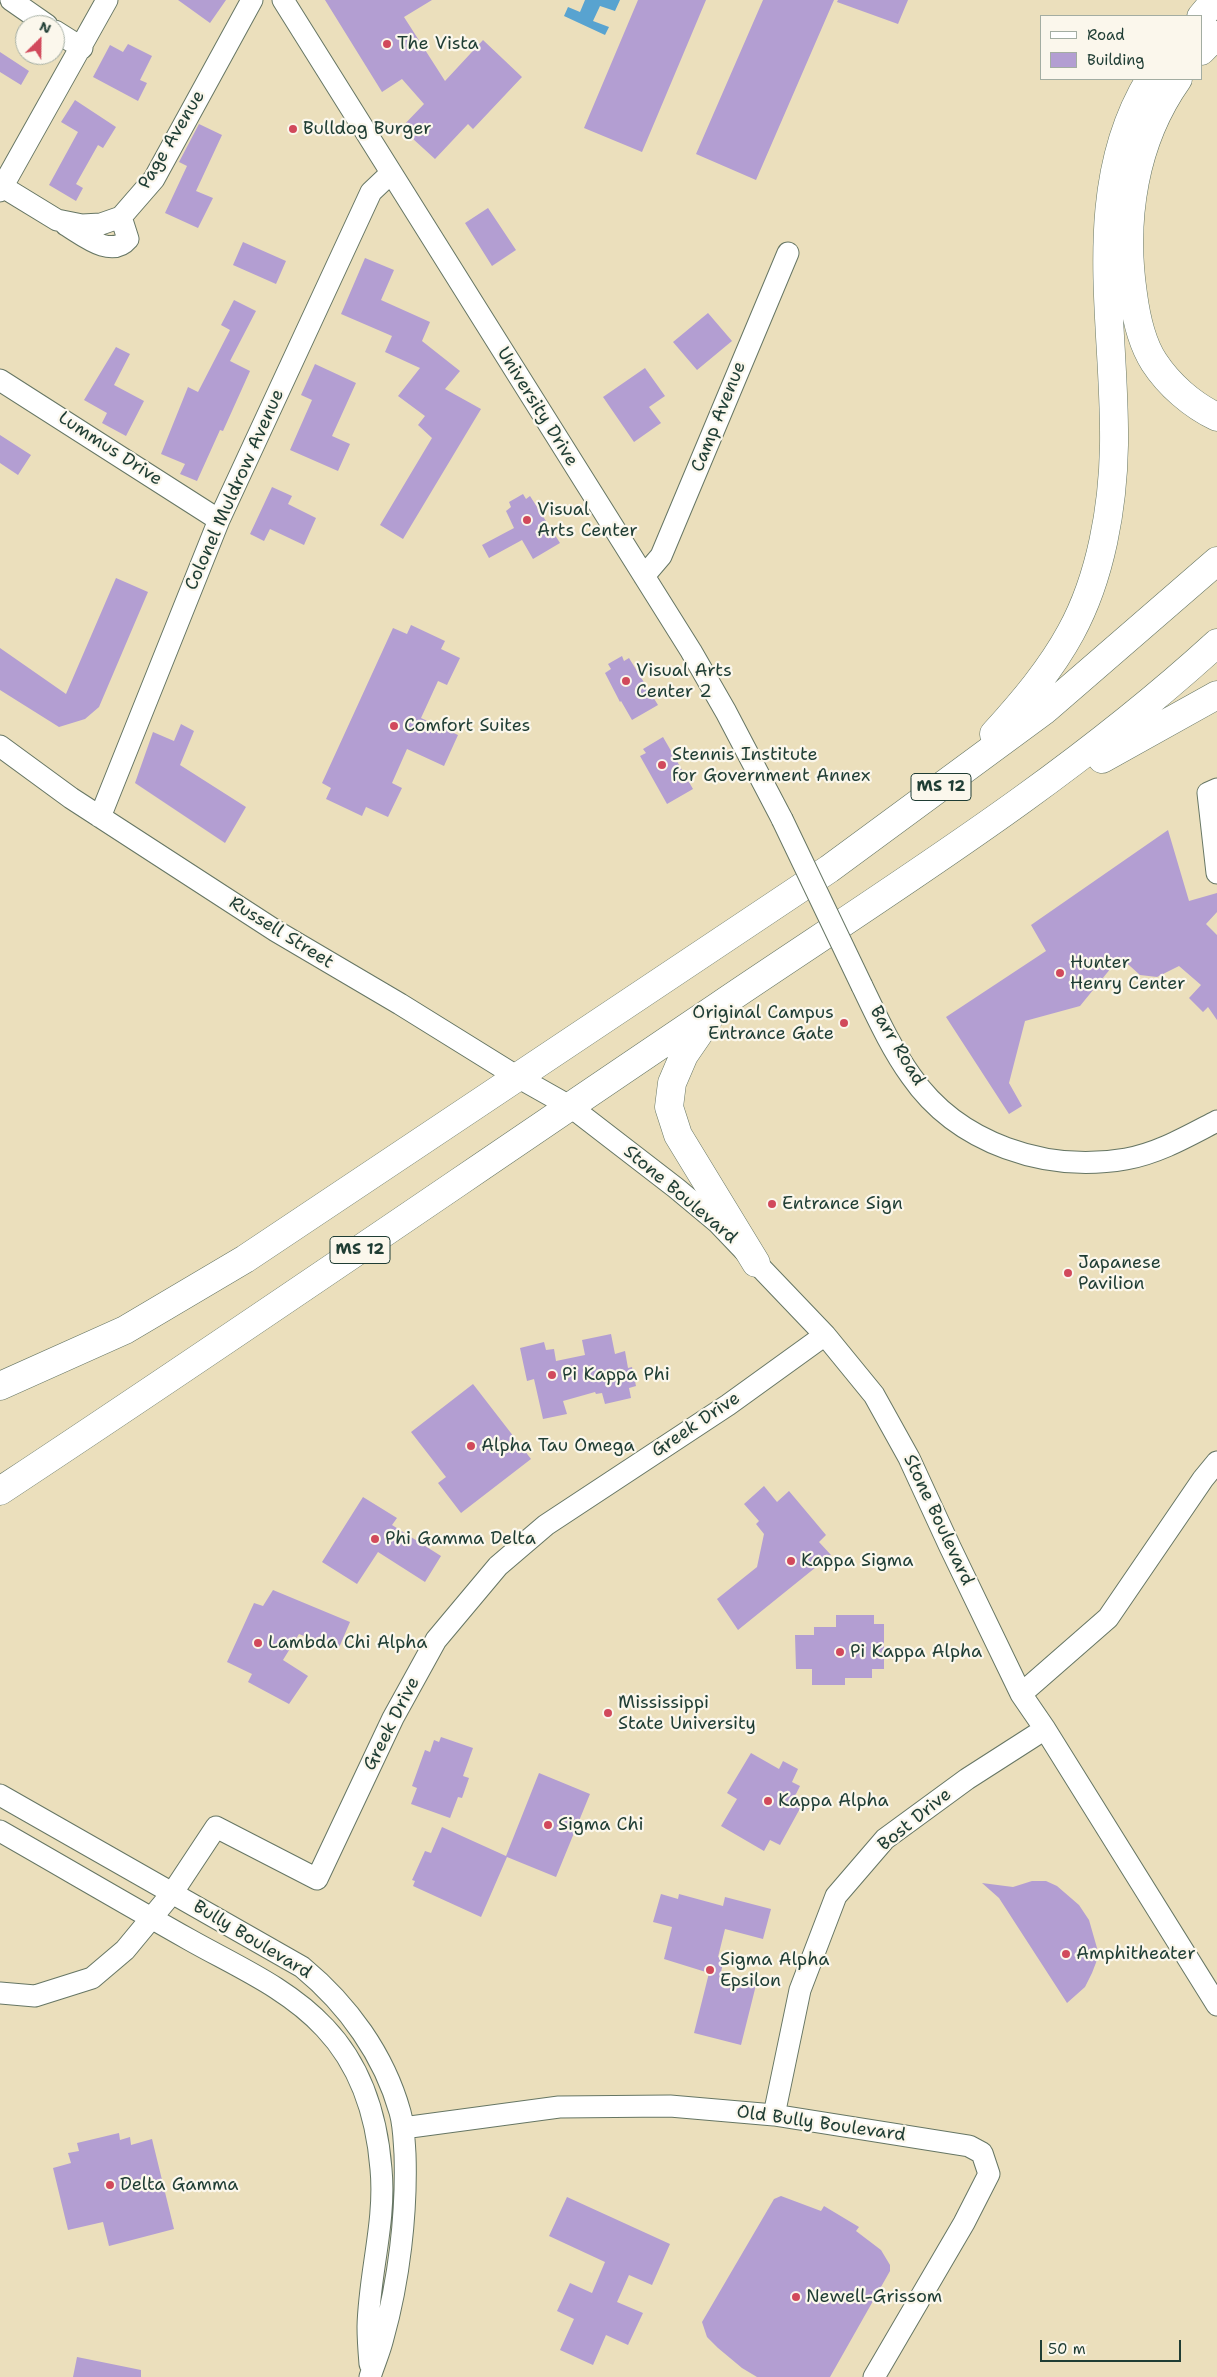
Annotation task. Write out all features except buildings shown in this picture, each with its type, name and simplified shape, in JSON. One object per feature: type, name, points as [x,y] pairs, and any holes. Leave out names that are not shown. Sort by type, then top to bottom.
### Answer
[{"type":"main road","points":[[1202,17],[1215,0]]},
{"type":"main road","points":[[1202,17],[1217,7]]},
{"type":"main road","points":[[1202,50],[1217,35]]},
{"type":"main road","points":[[905,813],[991,736],[1033,689],[1071,632],[1086,600],[1098,562],[1112,485],[1114,445],[1107,247],[1113,179],[1129,119],[1149,80]]},
{"type":"main road","points":[[1177,80],[1159,109],[1147,136],[1139,165],[1129,224],[1128,260],[1136,318],[1154,362],[1190,400],[1217,417]]},
{"type":"main road","name":"MS 12","points":[[0,1386],[125,1330],[245,1259],[516,1076],[829,869],[1045,710],[1217,561]]},
{"type":"main road","name":"MS 12","points":[[0,1491],[164,1383],[718,1006],[989,825],[1097,746],[1164,692],[1217,643]]},
{"type":"main road","points":[[989,825],[1217,695]]},
{"type":"main road","points":[[718,1006],[684,1055],[672,1084],[669,1106],[678,1135],[756,1263]]},
{"type":"street","points":[[11,0],[32,15]]},
{"type":"street","points":[[2,189],[107,0]]},
{"type":"street","name":"Page Avenue","points":[[2,189],[57,220],[82,225],[101,224],[121,217],[154,179],[252,0]]},
{"type":"street","name":"University Drive","points":[[283,0],[390,174],[644,576],[726,712],[782,819]]},
{"type":"street","points":[[65,37],[82,48]]},
{"type":"street","name":"Colonel Muldrow Avenue","points":[[100,817],[219,520],[371,192],[390,174]]},
{"type":"street","name":"Camp Avenue","points":[[644,576],[662,556],[788,253]]},
{"type":"street","name":"Lummus Drive","points":[[0,380],[219,520]]},
{"type":"street","name":"Russell Street","points":[[0,746],[100,817],[276,931],[400,1004],[516,1076],[571,1107]]},
{"type":"street","points":[[1212,791],[1217,873]]},
{"type":"street","name":"Barr Road","points":[[782,819],[881,1025],[910,1076],[938,1106],[968,1130],[1010,1150],[1041,1158],[1070,1162],[1119,1160],[1166,1146],[1217,1121]]},
{"type":"street","name":"Stone Boulevard","points":[[571,1107],[718,1223],[825,1335],[874,1395],[909,1458],[1021,1694],[1045,1729],[1217,2005]]},
{"type":"street","name":"Greek Drive","points":[[173,1892],[216,1827],[317,1880],[393,1718],[436,1640],[498,1566],[546,1525],[728,1405],[825,1335]]},
{"type":"street","points":[[1021,1694],[1108,1618],[1217,1462]]},
{"type":"street","name":"Bost Drive","points":[[774,2115],[800,1990],[836,1896],[886,1839],[966,1779],[1045,1729]]},
{"type":"street","name":"Bully Boulevard","points":[[0,1795],[173,1892],[302,1968],[326,1987],[359,2028],[380,2060],[400,2113],[403,2128],[405,2214],[384,2337],[370,2376]]},
{"type":"street","name":"Bully Boulevard","points":[[0,1831],[283,1992],[326,2028],[358,2077],[370,2104],[377,2136],[381,2171],[381,2215],[368,2326],[370,2376]]},
{"type":"street","points":[[0,1993],[36,1996],[92,1978],[125,1950],[173,1892]]},
{"type":"street","name":"Old Bully Boulevard","points":[[403,2128],[559,2107],[670,2106],[774,2115],[966,2144],[982,2153],[989,2174],[977,2199],[874,2377]]},
{"type":"water","points":[[585,0],[620,0],[615,11],[600,6],[593,21],[609,27],[605,35],[564,16],[568,7],[580,12]]},
{"type":"place","name":"The Vista","points":[[387,44]]},
{"type":"place","name":"Bulldog Burger","points":[[293,129]]},
{"type":"place","name":"Visual Arts Center","points":[[527,520]]},
{"type":"place","name":"Visual Arts Center 2","points":[[626,681]]},
{"type":"place","name":"Comfort Suites","points":[[394,726]]},
{"type":"place","name":"Stennis Institute for Government Annex","points":[[662,765]]},
{"type":"place","name":"Hunter Henry Center","points":[[1060,973]]},
{"type":"place","name":"Original Campus Entrance Gate","points":[[844,1023]]},
{"type":"place","name":"Entrance Sign","points":[[772,1204]]},
{"type":"place","name":"Japanese Pavilion","points":[[1068,1273]]},
{"type":"place","name":"Pi Kappa Phi","points":[[552,1375]]},
{"type":"place","name":"Alpha Tau Omega","points":[[471,1446]]},
{"type":"place","name":"Phi Gamma Delta","points":[[375,1539]]},
{"type":"place","name":"Kappa Sigma","points":[[791,1561]]},
{"type":"place","name":"Lambda Chi Alpha","points":[[258,1643]]},
{"type":"place","name":"Pi Kappa Alpha","points":[[840,1652]]},
{"type":"place","name":"Mississippi State University","points":[[608,1713]]},
{"type":"place","name":"Kappa Alpha","points":[[768,1801]]},
{"type":"place","name":"Sigma Chi","points":[[548,1825]]},
{"type":"place","name":"Amphitheater","points":[[1066,1954]]},
{"type":"place","name":"Sigma Alpha Epsilon","points":[[710,1970]]},
{"type":"place","name":"Delta Gamma","points":[[110,2185]]},
{"type":"place","name":"Newell-Grissom","points":[[796,2297]]}]
